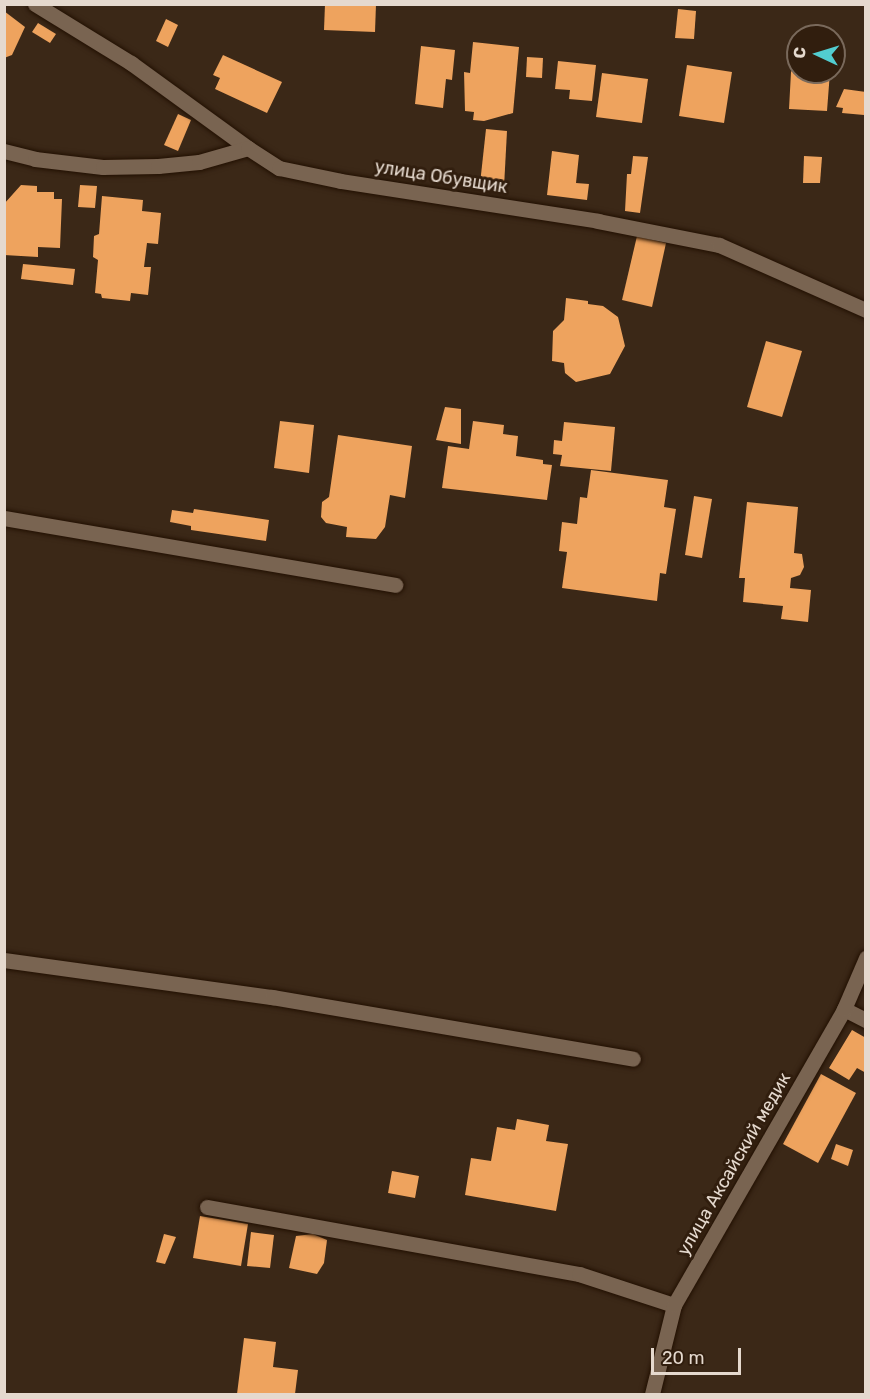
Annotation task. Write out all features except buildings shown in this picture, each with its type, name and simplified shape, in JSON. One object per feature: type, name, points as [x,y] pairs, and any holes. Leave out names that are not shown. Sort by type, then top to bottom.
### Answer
[{"type":"street","name":"улица Обувщик","points":[[36,4],[131,63],[279,168],[330,179],[597,221],[719,245],[866,310]]},
{"type":"street","points":[[4,151],[35,159],[136,167],[199,162],[248,148]]},
{"type":"street","points":[[4,518],[395,585]]},
{"type":"street","name":"улица Аксайский медик","points":[[652,1395],[674,1305],[844,1009],[866,958]]},
{"type":"street","points":[[4,960],[272,997],[633,1059]]},
{"type":"street","points":[[844,1009],[866,1020]]},
{"type":"street","points":[[207,1207],[579,1274],[674,1305]]}]
